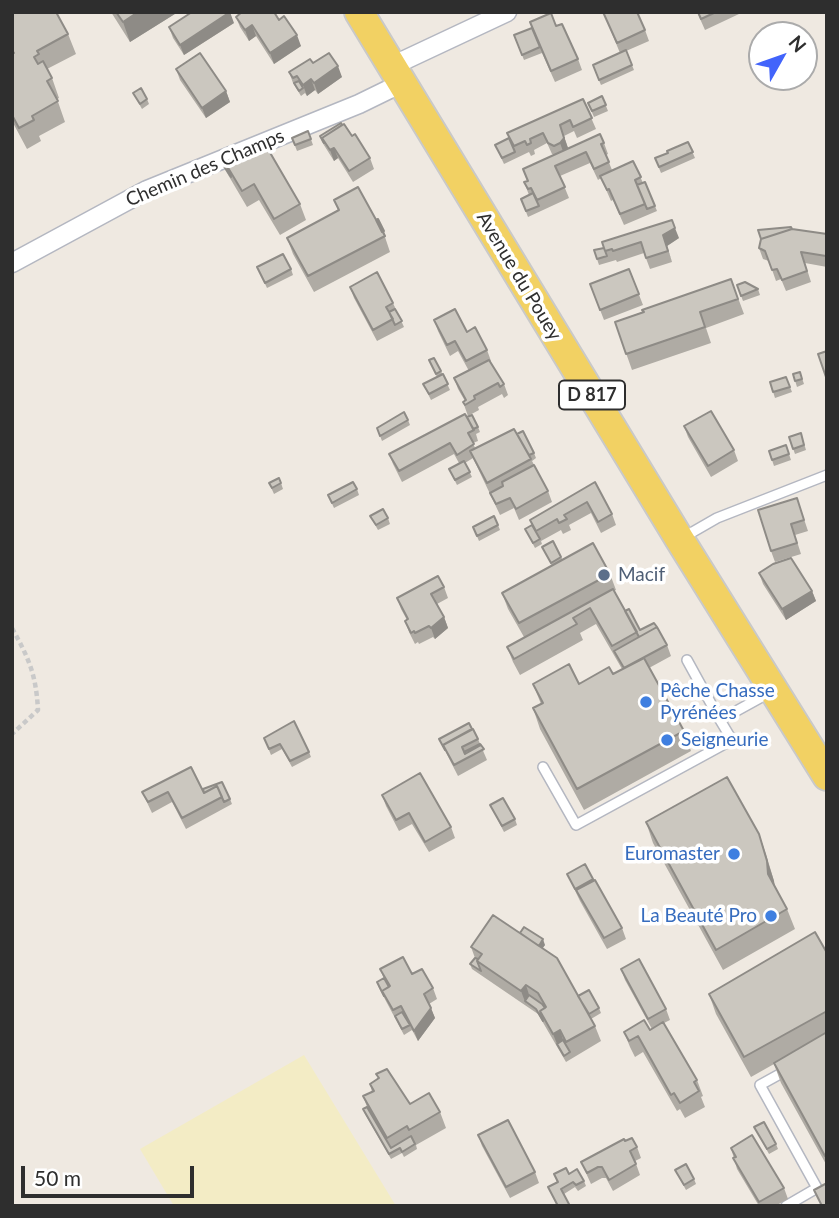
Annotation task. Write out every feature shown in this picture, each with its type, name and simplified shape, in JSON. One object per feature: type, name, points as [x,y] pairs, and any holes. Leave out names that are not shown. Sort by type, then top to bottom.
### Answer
[{"type":"main road","name":"Avenue du Pouey","points":[[359,12],[827,776]]},
{"type":"street","name":"Chemin des Champs","points":[[12,262],[147,190],[359,104],[397,75],[507,12]]},
{"type":"lane","points":[[680,540],[717,518],[827,475]]},
{"type":"lane","points":[[543,767],[576,825],[732,740],[687,660]]},
{"type":"lane","points":[[720,720],[774,690]]},
{"type":"lane","points":[[786,1206],[817,1188],[760,1085],[793,1066]]},
{"type":"path","points":[[12,628],[29,659],[36,683],[38,710],[12,734]]},
{"type":"sand","points":[[304,1055],[396,1206],[174,1206],[140,1149]]},
{"type":"building","points":[[12,12],[56,12],[68,34],[37,51],[39,54],[34,57],[38,64],[43,61],[52,78],[47,81],[58,101],[32,116],[34,120],[19,128],[12,115]]},
{"type":"building","points":[[116,12],[138,12],[123,22]]},
{"type":"building","points":[[192,12],[230,12],[180,45],[169,27]]},
{"type":"building","points":[[242,12],[274,12],[279,20],[284,16],[297,35],[270,53],[252,25],[245,30],[236,17]]},
{"type":"building","points":[[603,12],[637,12],[645,30],[617,43]]},
{"type":"building","points":[[698,12],[716,12],[701,19]]},
{"type":"building","points":[[551,13],[556,26],[562,24],[578,59],[551,71],[530,22]]},
{"type":"building","points":[[532,28],[540,47],[522,55],[514,35]]},
{"type":"building","points":[[626,50],[632,65],[599,80],[593,65]]},
{"type":"building","points":[[200,53],[226,91],[202,108],[176,69]]},
{"type":"building","points":[[329,53],[338,66],[314,83],[311,79],[303,85],[297,76],[293,78],[289,72],[310,59],[313,63]]},
{"type":"building","points":[[299,81],[303,88],[299,91],[294,83]]},
{"type":"building","points":[[141,88],[147,99],[140,104],[133,93]]},
{"type":"building","points":[[602,96],[606,105],[592,111],[588,103]]},
{"type":"building","points":[[583,99],[592,118],[573,127],[570,120],[560,125],[564,138],[560,143],[554,146],[548,143],[543,133],[530,139],[531,143],[527,145],[525,141],[514,146],[507,133]]},
{"type":"building","points":[[341,123],[342,125],[322,138],[324,143],[320,136]]},
{"type":"building","points":[[344,124],[352,136],[355,134],[370,158],[349,171],[334,148],[330,150],[322,138]]},
{"type":"building","points":[[308,131],[311,139],[295,145],[292,138]]},
{"type":"building","points":[[600,134],[604,143],[601,144],[609,162],[594,169],[586,152],[555,166],[565,187],[537,200],[531,188],[528,189],[524,182],[528,181],[523,169]]},
{"type":"building","points":[[509,138],[515,152],[502,158],[495,145]]},
{"type":"building","points":[[688,142],[693,152],[659,167],[655,158]]},
{"type":"building","points":[[265,144],[300,204],[274,219],[254,184],[242,191],[227,166]]},
{"type":"building","points":[[255,150],[227,166],[231,177],[222,163]]},
{"type":"building","points":[[633,161],[641,177],[635,180],[645,204],[620,214],[600,176]]},
{"type":"building","points":[[645,182],[655,206],[647,209],[637,185]]},
{"type":"building","points":[[358,187],[385,236],[308,276],[287,238],[339,210],[334,200]]},
{"type":"building","points":[[533,193],[539,206],[526,211],[521,199]]},
{"type":"building","points":[[672,220],[675,228],[663,235],[668,251],[646,258],[641,242],[605,251],[602,242]]},
{"type":"building","points":[[792,229],[761,239],[758,230]]},
{"type":"building","points":[[792,229],[827,234],[826,256],[801,252],[807,271],[782,280],[777,269],[772,270],[765,251],[759,248],[761,239]]},
{"type":"building","points":[[604,248],[607,256],[597,259],[594,250]]},
{"type":"building","points":[[283,254],[291,269],[265,283],[257,267]]},
{"type":"building","points":[[629,269],[639,294],[600,310],[590,284]]},
{"type":"building","points":[[377,272],[393,303],[386,307],[393,319],[373,330],[350,287]]},
{"type":"building","points":[[731,279],[738,299],[700,312],[705,327],[626,354],[615,322]]},
{"type":"building","points":[[745,282],[758,289],[741,296],[737,285]]},
{"type":"building","points":[[395,309],[402,321],[395,325],[389,312]]},
{"type":"building","points":[[455,309],[467,332],[475,327],[487,350],[466,361],[455,341],[447,345],[434,320]]},
{"type":"building","points":[[827,351],[827,380],[818,354]]},
{"type":"building","points":[[434,358],[441,371],[436,374],[429,360]]},
{"type":"building","points":[[489,360],[504,384],[500,387],[498,383],[474,396],[475,399],[465,405],[463,402],[466,400],[454,378]]},
{"type":"building","points":[[800,372],[802,379],[795,381],[793,374]]},
{"type":"building","points":[[443,374],[448,384],[429,394],[423,384]]},
{"type":"building","points":[[786,377],[790,387],[773,392],[770,382]]},
{"type":"building","points":[[711,411],[734,450],[708,466],[684,426]]},
{"type":"building","points":[[404,412],[408,420],[380,436],[377,428]]},
{"type":"building","points":[[465,414],[474,430],[468,433],[474,444],[457,455],[450,443],[399,471],[389,454]]},
{"type":"building","points":[[472,415],[478,427],[473,429],[467,417]]},
{"type":"building","points":[[514,429],[531,459],[487,483],[470,451]]},
{"type":"building","points":[[523,431],[534,453],[529,455],[517,434]]},
{"type":"building","points":[[801,433],[804,445],[793,449],[789,437]]},
{"type":"building","points":[[786,445],[789,454],[772,460],[769,451]]},
{"type":"building","points":[[464,461],[470,472],[455,480],[449,469]]},
{"type":"building","points":[[534,465],[548,491],[516,509],[510,498],[496,504],[490,493],[503,486],[502,482]]},
{"type":"building","points":[[279,478],[281,483],[272,488],[269,483]]},
{"type":"building","points":[[353,482],[357,489],[332,503],[328,495]]},
{"type":"building","points":[[595,482],[612,514],[598,522],[587,502],[564,515],[567,519],[559,523],[557,519],[536,531],[530,520]]},
{"type":"building","points":[[797,498],[804,520],[791,524],[797,543],[771,551],[758,510]]},
{"type":"building","points":[[383,509],[388,518],[376,525],[370,516]]},
{"type":"building","points":[[494,516],[498,525],[477,536],[473,527]]},
{"type":"building","points":[[532,525],[540,539],[533,543],[525,529]]},
{"type":"building","points":[[553,541],[561,557],[551,563],[542,547]]},
{"type":"building","points":[[593,543],[610,574],[519,623],[502,593]]},
{"type":"building","points":[[791,558],[812,591],[782,609],[759,573],[773,564]]},
{"type":"building","points":[[438,576],[444,587],[431,594],[444,617],[431,628],[429,626],[411,633],[405,621],[408,619],[397,598]]},
{"type":"building","points":[[613,589],[637,632],[612,646],[590,608],[573,618],[577,624],[514,659],[507,647]]},
{"type":"building","points":[[629,609],[640,630],[654,623],[657,627],[639,637],[625,611]]},
{"type":"building","points":[[657,627],[667,645],[624,668],[614,651]]},
{"type":"building","points":[[644,658],[684,731],[577,789],[533,708],[543,703],[533,684],[569,664],[579,684],[609,667],[613,674]]},
{"type":"building","points":[[294,721],[309,752],[290,761],[280,744],[269,749],[264,738]]},
{"type":"building","points":[[469,723],[472,729],[443,745],[445,750],[439,739]]},
{"type":"building","points":[[473,729],[478,739],[462,747],[465,754],[481,745],[484,749],[454,765],[443,745]]},
{"type":"building","points":[[481,745],[465,754],[464,752]]},
{"type":"building","points":[[191,767],[204,793],[217,786],[222,797],[182,818],[168,792],[148,802],[142,792]]},
{"type":"building","points":[[420,773],[451,827],[425,842],[409,813],[396,820],[382,795]]},
{"type":"building","points":[[727,777],[759,834],[768,874],[787,909],[716,950],[646,822]]},
{"type":"building","points":[[222,782],[230,799],[224,802],[217,786],[204,793],[203,789]]},
{"type":"building","points":[[503,798],[515,819],[502,826],[490,805]]},
{"type":"building","points":[[585,864],[593,879],[575,889],[567,874]]},
{"type":"building","points":[[595,880],[622,928],[604,938],[576,890]]},
{"type":"building","points":[[493,915],[557,958],[595,1026],[566,1042],[560,1030],[553,1034],[540,1011],[546,1007],[538,993],[526,985],[521,991],[477,961],[482,954],[471,947]]},
{"type":"building","points":[[524,927],[543,939],[539,946],[520,933]]},
{"type":"building","points":[[815,932],[827,953],[827,1011],[744,1057],[709,994]]},
{"type":"building","points":[[403,957],[412,974],[422,969],[433,988],[424,994],[431,1008],[414,1031],[401,1006],[393,1010],[382,991],[390,986],[380,969]]},
{"type":"building","points":[[475,958],[478,959],[481,971],[470,964]]},
{"type":"building","points":[[639,959],[666,1009],[648,1019],[621,969]]},
{"type":"building","points":[[384,978],[389,987],[382,991],[384,996],[377,982]]},
{"type":"building","points":[[589,990],[599,1008],[589,1014],[578,996]]},
{"type":"building","points":[[529,995],[545,1008],[540,1011],[543,1021],[536,1009],[525,1001]]},
{"type":"building","points":[[402,1012],[410,1025],[402,1029],[395,1016]]},
{"type":"building","points":[[644,1020],[650,1030],[663,1022],[697,1080],[694,1082],[699,1091],[680,1103],[674,1093],[671,1095],[638,1036],[629,1041],[624,1032]]},
{"type":"building","points":[[827,1032],[827,1155],[825,1156],[774,1063]]},
{"type":"building","points":[[563,1040],[570,1052],[564,1056],[557,1044]]},
{"type":"building","points":[[387,1069],[410,1104],[429,1093],[440,1112],[409,1130],[407,1126],[387,1138],[363,1096],[374,1091],[370,1084],[379,1078],[376,1074]]},
{"type":"building","points":[[367,1107],[391,1148],[411,1136],[415,1144],[402,1152],[400,1148],[389,1154],[363,1109]]},
{"type":"building","points":[[508,1120],[535,1172],[506,1187],[478,1135]]},
{"type":"building","points":[[764,1122],[776,1144],[767,1149],[754,1127]]},
{"type":"building","points":[[752,1135],[784,1188],[759,1202],[733,1158],[736,1157],[731,1148]]},
{"type":"building","points":[[632,1138],[637,1147],[630,1151],[636,1164],[609,1180],[602,1167],[587,1173],[581,1162],[624,1139],[625,1141]]},
{"type":"building","points":[[686,1164],[694,1179],[684,1185],[675,1170]]},
{"type":"building","points":[[566,1168],[569,1174],[577,1169],[584,1181],[576,1185],[573,1182],[561,1189],[570,1206],[558,1206],[548,1187],[558,1182],[554,1174]]},
{"type":"building","points":[[827,1183],[827,1206],[822,1206],[814,1190]]},
{"type":"place","name":"Macif","points":[[604,575]]},
{"type":"place","name":"Pêche Chasse Pyrénées","points":[[646,702]]},
{"type":"place","name":"Seigneurie","points":[[667,740]]},
{"type":"place","name":"Euromaster","points":[[734,854]]},
{"type":"place","name":"La Beauté Pro","points":[[771,916]]}]
